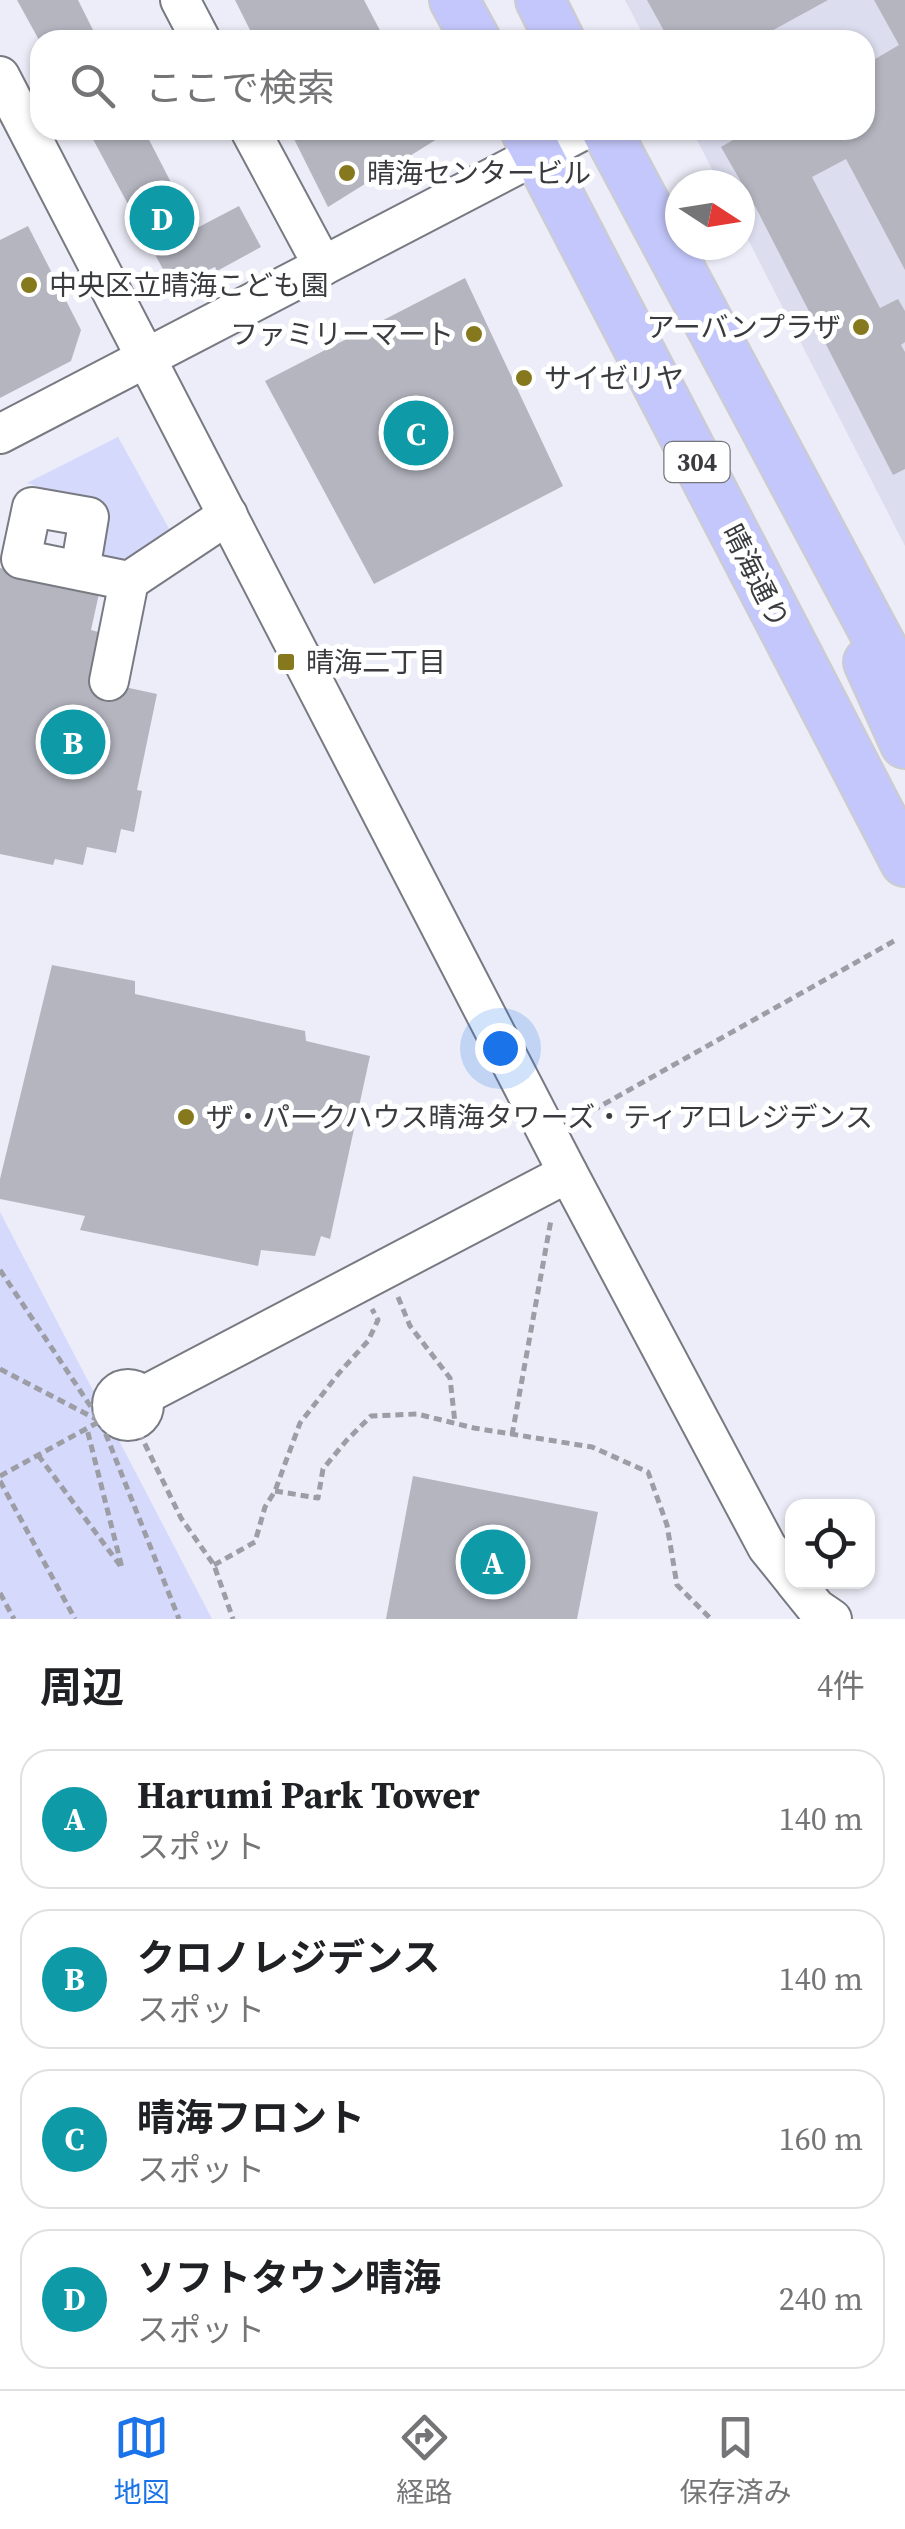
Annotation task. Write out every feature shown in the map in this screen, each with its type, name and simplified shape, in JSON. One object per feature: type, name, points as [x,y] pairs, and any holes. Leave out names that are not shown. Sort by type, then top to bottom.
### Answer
[{"type":"main road","points":[[454,0],[470,30]]},
{"type":"main road","points":[[540,0],[555,30]]},
{"type":"main road","name":"304","points":[[611,140],[905,690]]},
{"type":"main road","name":"晴海通り","points":[[531,142],[905,862]]},
{"type":"main road","name":"304","points":[[772,444],[905,745]]},
{"type":"street","points":[[180,0],[196,30]]},
{"type":"street","points":[[0,76],[30,134]]},
{"type":"street","points":[[33,140],[568,1173],[768,1548],[785,1569]]},
{"type":"street","points":[[255,140],[323,266]]},
{"type":"street","points":[[0,434],[323,266],[531,142]]},
{"type":"street","points":[[80,571],[129,581],[228,516]]},
{"type":"street","points":[[109,682],[129,581]]},
{"type":"street","points":[[857,770],[905,745]]},
{"type":"street","points":[[117,1418],[568,1173]]},
{"type":"street","points":[[801,1589],[816,1608],[832,1619]]},
{"type":"path","points":[[581,1118],[894,941]]},
{"type":"path","points":[[512,1434],[551,1220]]},
{"type":"path","points":[[0,1270],[117,1418],[214,1565],[233,1619]]},
{"type":"path","points":[[394,1290],[410,1326],[450,1378],[455,1423]]},
{"type":"path","points":[[214,1565],[255,1542],[300,1423],[368,1341],[378,1320],[369,1304]]},
{"type":"path","points":[[0,1369],[117,1418]]},
{"type":"path","points":[[275,1492],[318,1498],[324,1468],[372,1416],[417,1414],[592,1447],[648,1472],[667,1525],[677,1585],[711,1619]]},
{"type":"path","points":[[38,1455],[122,1568],[117,1418]]},
{"type":"path","points":[[74,1619],[0,1478],[38,1455],[117,1418]]},
{"type":"path","points":[[117,1418],[179,1619]]},
{"type":"path","points":[[0,1593],[14,1619]]},
{"type":"shaded area","points":[[625,0],[905,0],[905,546],[755,253],[755,170],[712,170],[697,140],[875,140],[875,30],[641,30]]},
{"type":"shaded area","points":[[118,437],[172,534],[125,564],[100,562],[108,509],[27,483]]},
{"type":"shaded area","points":[[0,1212],[212,1619],[0,1619]]},
{"type":"building","points":[[17,0],[78,0],[93,30],[34,30]]},
{"type":"building","points":[[235,0],[364,0],[380,30],[250,30]]},
{"type":"building","points":[[647,0],[828,0],[773,30],[664,30]]},
{"type":"building","points":[[874,0],[905,0],[905,270],[846,159],[812,177],[880,308],[898,299],[905,311],[905,342],[901,345],[905,352],[905,469],[893,475],[755,206],[755,170],[734,170],[721,147],[733,140],[875,140],[875,59],[899,45]]},
{"type":"building","points":[[93,140],[149,140],[195,229],[239,206],[261,247],[217,271],[215,267],[172,286]]},
{"type":"building","name":"晴海センタービル","points":[[294,140],[435,140],[328,207]]},
{"type":"building","name":"中央区立晴海こども園","points":[[28,226],[81,330],[71,361],[0,398],[0,240]]},
{"type":"building","points":[[465,278],[563,486],[374,584],[265,381]]},
{"type":"building","points":[[0,568],[100,589],[91,630],[102,633],[92,680],[157,694],[137,790],[142,791],[134,832],[121,829],[116,853],[87,847],[83,865],[55,859],[53,865],[0,854]]},
{"type":"building","name":"ザ・パークハウス晴海タワーズ・ティアロレジデンス","points":[[52,965],[135,981],[135,994],[305,1031],[306,1041],[370,1056],[330,1239],[321,1236],[315,1256],[261,1250],[258,1266],[80,1230],[85,1216],[0,1199],[0,1179]]},
{"type":"building","points":[[413,1476],[598,1512],[577,1619],[386,1619]]},
{"type":"place","name":"晴海センタービル","points":[[347,173]]},
{"type":"place","name":"ソフトタウン晴海","points":[[162,218]]},
{"type":"place","name":"中央区立晴海こども園","points":[[29,285]]},
{"type":"place","name":"アーバンプラザ","points":[[861,327]]},
{"type":"place","name":"ファミリーマート","points":[[474,334]]},
{"type":"place","name":"サイゼリヤ","points":[[524,378]]},
{"type":"place","name":"晴海フロント","points":[[416,433]]},
{"type":"place","name":"晴海二丁目","points":[[286,662]]},
{"type":"place","name":"クロノレジデンス","points":[[73,742]]},
{"type":"place","name":"ザ・パークハウス晴海タワーズ・ティアロレジデンス","points":[[186,1117]]},
{"type":"place","name":"Harumi Park Tower","points":[[493,1562]]}]
